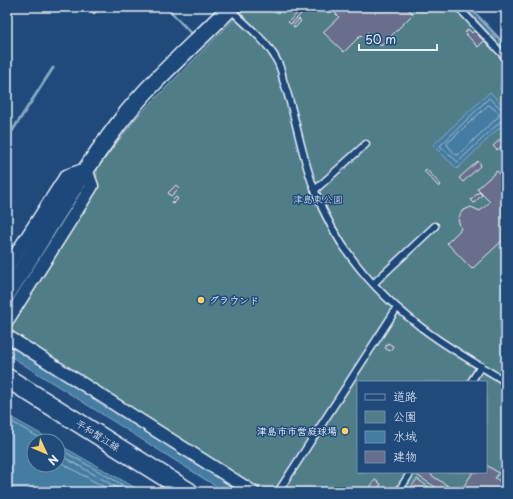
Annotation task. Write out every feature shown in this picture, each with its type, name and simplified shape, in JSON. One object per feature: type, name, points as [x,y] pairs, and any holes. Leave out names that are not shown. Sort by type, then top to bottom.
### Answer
[{"type":"main road","name":"平和蟹江線","points":[[7,378],[189,492]]},
{"type":"street","points":[[7,294],[86,169],[120,122],[141,97],[230,8]]},
{"type":"street","points":[[7,268],[66,176],[86,169]]},
{"type":"street","points":[[7,321],[92,186],[86,169]]},
{"type":"street","points":[[7,336],[253,492]]},
{"type":"lane","points":[[458,7],[506,58]]},
{"type":"lane","points":[[230,8],[274,54],[282,70],[283,80],[315,190],[337,236],[363,274],[397,308],[424,330],[506,382]]},
{"type":"lane","points":[[315,190],[366,144]]},
{"type":"lane","points":[[373,284],[435,226]]},
{"type":"lane","points":[[278,492],[397,308]]},
{"type":"lane","points":[[472,381],[481,366]]},
{"type":"lane","points":[[398,492],[410,473]]},
{"type":"green space","name":"津島東公園","points":[[246,7],[465,7],[506,50],[506,492],[262,492],[7,329],[96,188],[97,169],[136,118]]},
{"type":"water","points":[[490,92],[506,108],[506,121],[457,169],[433,145]]},
{"type":"water","points":[[15,349],[242,492],[225,492],[10,356]]},
{"type":"water","points":[[7,415],[39,433],[26,433],[26,473],[66,473],[66,449],[143,492],[7,492]]},
{"type":"building","points":[[87,7],[102,7],[94,14]]},
{"type":"building","points":[[304,7],[308,7],[291,24],[288,22]]},
{"type":"building","points":[[312,7],[314,9],[310,13],[308,11]]},
{"type":"building","points":[[338,7],[406,7],[413,14],[381,46],[368,32],[363,37],[361,35],[344,52],[323,32],[339,17],[335,13]]},
{"type":"building","points":[[299,19],[301,21],[295,28],[293,26]]},
{"type":"building","points":[[468,29],[472,33],[474,31],[484,41],[478,47],[465,33]]},
{"type":"building","points":[[504,84],[506,85],[506,95],[500,88]]},
{"type":"building","points":[[506,134],[506,142],[497,150],[493,146]]},
{"type":"building","points":[[478,161],[481,165],[463,182],[459,178]]},
{"type":"building","points":[[426,169],[441,185],[439,187],[424,171]]},
{"type":"building","points":[[497,171],[506,181],[506,237],[472,269],[447,243],[461,229],[458,219],[462,211],[471,207],[480,211],[490,202],[477,189]]},
{"type":"building","points":[[176,185],[179,188],[171,196],[168,193]]},
{"type":"building","points":[[479,192],[482,195],[474,203],[471,200]]},
{"type":"building","points":[[176,197],[178,199],[173,204],[171,202]]},
{"type":"building","points":[[388,343],[393,346],[390,351],[385,348]]},
{"type":"building","points":[[506,406],[506,418],[501,414]]},
{"type":"building","points":[[487,466],[499,473],[495,478],[506,485],[506,492],[460,492],[472,473],[487,473]]},
{"type":"building","points":[[432,473],[431,475],[457,492],[443,492],[415,474]]},
{"type":"building","points":[[506,476],[506,484],[502,482]]},
{"type":"building","points":[[417,479],[436,492],[408,492]]},
{"type":"building","points":[[375,480],[381,484],[376,492],[367,492]]},
{"type":"waterway","points":[[166,7],[191,33]]},
{"type":"waterway","points":[[469,7],[506,46]]},
{"type":"waterway","points":[[7,139],[53,68]]},
{"type":"place","name":"グラウンド","points":[[201,300]]},
{"type":"place","name":"津島市市営庭球場","points":[[345,431]]}]
